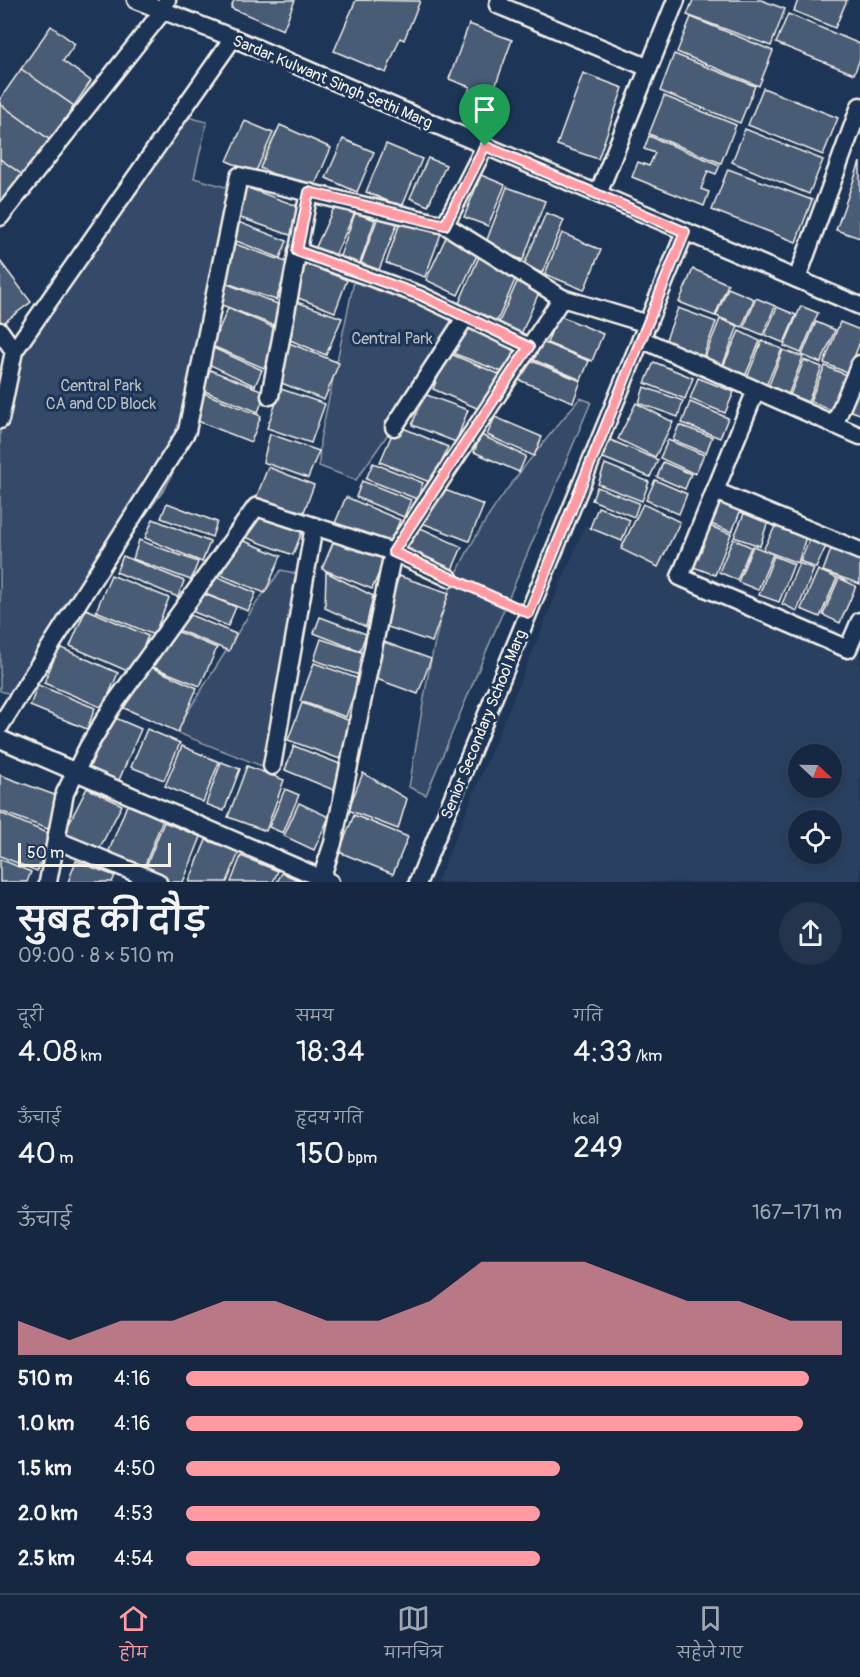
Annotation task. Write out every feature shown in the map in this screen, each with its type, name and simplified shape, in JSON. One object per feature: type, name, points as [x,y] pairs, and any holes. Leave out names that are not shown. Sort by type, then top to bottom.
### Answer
[{"type":"street","name":"Sardar Kulwant Singh Sethi Marg","points":[[136,0],[164,6],[233,38],[860,306]]},
{"type":"street","points":[[598,194],[676,0]]},
{"type":"street","points":[[495,2],[649,68]]},
{"type":"street","points":[[0,217],[164,6]]},
{"type":"street","points":[[7,352],[233,38]]},
{"type":"street","points":[[797,279],[860,106]]},
{"type":"street","points":[[445,225],[485,146]]},
{"type":"street","points":[[0,726],[187,431],[238,176],[445,225],[562,298],[644,332],[756,390],[860,436]]},
{"type":"street","points":[[270,396],[309,192]]},
{"type":"street","name":"Senior Secondary School Marg","points":[[418,882],[685,232]]},
{"type":"street","points":[[297,251],[420,295],[529,347]]},
{"type":"street","points":[[0,739],[324,881],[393,552],[562,298]]},
{"type":"street","points":[[394,427],[465,318]]},
{"type":"street","points":[[0,331],[7,352],[0,420]]},
{"type":"street","points":[[834,424],[860,364]]},
{"type":"street","points":[[756,390],[680,577],[848,649],[860,621]]},
{"type":"street","points":[[715,491],[860,551]]},
{"type":"street","points":[[48,882],[65,793],[76,771],[112,707],[256,507],[393,552],[449,578]]},
{"type":"street","points":[[272,766],[314,526]]},
{"type":"street","points":[[56,840],[158,882]]},
{"type":"path","points":[[449,578],[529,613]]},
{"type":"shaded area","points":[[585,525],[860,639],[860,882],[437,882]]},
{"type":"green space","name":"Central Park CA and CD Block","points":[[184,116],[207,122],[194,178],[233,189],[193,430],[166,487],[14,695],[0,691],[0,408],[10,348]]},
{"type":"green space","name":"Central Park","points":[[354,281],[388,285],[461,320],[404,411],[356,480],[319,466],[320,440]]},
{"type":"green space","points":[[580,398],[591,402],[426,795],[409,787],[427,680],[446,600],[467,553],[495,506],[528,461]]},
{"type":"green space","points":[[281,570],[298,574],[310,581],[295,687],[272,770],[175,732],[255,605]]},
{"type":"building","points":[[234,0],[295,0],[283,30],[231,8]]},
{"type":"building","points":[[356,0],[420,1],[404,40],[400,38],[386,73],[334,51]]},
{"type":"building","points":[[693,0],[761,0],[785,9],[771,46],[687,15]]},
{"type":"building","points":[[798,0],[847,0],[835,28],[794,11]]},
{"type":"building","points":[[788,14],[860,44],[860,59],[854,74],[776,43]]},
{"type":"building","points":[[691,17],[773,51],[759,86],[677,52]]},
{"type":"building","points":[[469,24],[512,40],[484,117],[462,109],[470,87],[449,79]]},
{"type":"building","points":[[51,26],[75,44],[63,61],[91,81],[74,106],[21,69]]},
{"type":"building","points":[[674,54],[755,86],[740,123],[660,91]]},
{"type":"building","points":[[21,69],[74,106],[50,140],[0,104],[0,99]]},
{"type":"building","points":[[583,73],[623,88],[598,159],[557,145]]},
{"type":"building","points":[[763,88],[838,118],[823,155],[748,125]]},
{"type":"building","points":[[664,96],[736,125],[721,163],[649,134]]},
{"type":"building","points":[[0,104],[50,140],[24,176],[0,159]]},
{"type":"building","points":[[245,121],[273,133],[255,173],[227,161]]},
{"type":"building","points":[[280,125],[331,148],[312,192],[260,168]]},
{"type":"building","points":[[745,129],[823,160],[809,194],[732,162]]},
{"type":"building","points":[[649,136],[720,165],[716,174],[708,171],[701,189],[709,192],[704,206],[632,177],[638,162],[649,166],[655,153],[644,149]]},
{"type":"building","points":[[343,139],[374,152],[357,192],[326,178]]},
{"type":"building","points":[[386,144],[422,159],[402,207],[366,192]]},
{"type":"building","points":[[428,158],[446,165],[428,206],[410,198]]},
{"type":"building","points":[[0,159],[24,176],[3,204],[0,203]]},
{"type":"building","points":[[860,162],[860,238],[836,230]]},
{"type":"building","points":[[728,169],[812,200],[796,242],[712,210]]},
{"type":"building","points":[[481,175],[505,185],[488,226],[464,217]]},
{"type":"building","points":[[245,187],[303,208],[293,236],[235,216]]},
{"type":"building","points":[[507,187],[545,201],[523,260],[485,245]]},
{"type":"building","points":[[337,201],[356,210],[334,258],[315,249]]},
{"type":"building","points":[[355,213],[375,220],[359,266],[339,259]]},
{"type":"building","points":[[546,213],[564,220],[542,273],[524,265]]},
{"type":"building","points":[[378,217],[397,224],[379,270],[361,263]]},
{"type":"building","points":[[402,217],[442,231],[425,277],[386,263]]},
{"type":"building","points":[[238,222],[287,241],[280,258],[231,239]]},
{"type":"building","points":[[562,233],[601,250],[584,290],[545,274]]},
{"type":"building","points":[[447,235],[479,251],[458,295],[426,280]]},
{"type":"building","points":[[232,243],[289,263],[276,300],[218,280]]},
{"type":"building","points":[[479,257],[518,273],[495,326],[456,310]]},
{"type":"building","points":[[0,261],[31,302],[2,324],[0,321]]},
{"type":"building","points":[[306,264],[347,280],[335,312],[293,296]]},
{"type":"building","points":[[693,269],[728,284],[715,316],[679,302]]},
{"type":"building","points":[[518,280],[540,290],[519,339],[496,329]]},
{"type":"building","points":[[225,283],[285,307],[278,327],[217,303]]},
{"type":"building","points":[[728,288],[754,299],[742,327],[716,316]]},
{"type":"building","points":[[756,298],[775,306],[763,335],[744,327]]},
{"type":"building","points":[[294,301],[342,318],[326,355],[283,337]]},
{"type":"building","points":[[801,306],[818,313],[801,353],[784,346]]},
{"type":"building","points":[[777,307],[796,315],[784,343],[765,335]]},
{"type":"building","points":[[228,308],[280,330],[264,368],[212,346]]},
{"type":"building","points":[[678,308],[716,322],[703,357],[665,342]]},
{"type":"building","points":[[558,315],[603,334],[592,361],[547,343]]},
{"type":"building","points":[[720,319],[738,326],[722,367],[704,359]]},
{"type":"building","points":[[816,322],[835,330],[821,363],[802,355]]},
{"type":"building","points":[[840,322],[860,330],[860,342],[848,373],[824,363]]},
{"type":"building","points":[[466,325],[516,344],[505,373],[455,354]]},
{"type":"building","points":[[739,331],[760,341],[743,381],[721,371]]},
{"type":"building","points":[[762,341],[782,349],[765,388],[746,380]]},
{"type":"building","points":[[542,342],[589,361],[581,380],[534,360]]},
{"type":"building","points":[[289,343],[339,363],[324,400],[274,380]]},
{"type":"building","points":[[211,347],[262,370],[255,386],[204,362]]},
{"type":"building","points":[[783,350],[803,357],[787,398],[767,390]]},
{"type":"building","points":[[448,353],[501,375],[486,412],[433,389]]},
{"type":"building","points":[[527,359],[581,381],[573,402],[519,380]]},
{"type":"building","points":[[804,360],[822,367],[808,402],[790,395]]},
{"type":"building","points":[[654,362],[693,378],[685,399],[645,383]]},
{"type":"building","points":[[825,366],[846,375],[831,410],[810,401]]},
{"type":"building","points":[[210,370],[266,392],[258,412],[202,390]]},
{"type":"building","points":[[698,378],[734,392],[725,413],[690,399]]},
{"type":"building","points":[[860,383],[860,414],[848,410]]},
{"type":"building","points":[[644,387],[683,401],[678,417],[639,403]]},
{"type":"building","points":[[281,389],[325,404],[311,443],[267,428]]},
{"type":"building","points":[[201,392],[261,416],[251,442],[190,418]]},
{"type":"building","points":[[424,394],[468,410],[456,442],[412,425]]},
{"type":"building","points":[[690,402],[728,418],[720,438],[682,423]]},
{"type":"building","points":[[636,403],[673,422],[655,457],[618,439]]},
{"type":"building","points":[[495,417],[542,437],[534,456],[487,435]]},
{"type":"building","points":[[396,425],[448,447],[432,483],[380,462]]},
{"type":"building","points":[[679,425],[712,437],[706,453],[673,440]]},
{"type":"building","points":[[270,434],[319,451],[308,478],[263,462]]},
{"type":"building","points":[[481,435],[526,456],[519,472],[474,452]]},
{"type":"building","points":[[608,439],[658,460],[650,477],[601,457]]},
{"type":"building","points":[[668,440],[704,455],[695,474],[660,458]]},
{"type":"building","points":[[663,462],[691,474],[685,489],[657,477]]},
{"type":"building","points":[[373,463],[423,483],[417,499],[366,479]]},
{"type":"building","points":[[605,464],[649,482],[642,501],[598,484]]},
{"type":"building","points":[[268,467],[314,485],[301,520],[255,501]]},
{"type":"building","points":[[655,480],[687,494],[679,514],[646,500]]},
{"type":"building","points":[[362,481],[411,500],[404,517],[356,497]]},
{"type":"building","points":[[437,487],[484,505],[469,541],[422,523]]},
{"type":"building","points":[[597,487],[639,503],[634,517],[592,500]]},
{"type":"building","points":[[719,495],[742,507],[732,532],[708,523]]},
{"type":"building","points":[[346,497],[400,520],[389,546],[335,523]]},
{"type":"building","points":[[167,503],[217,522],[212,537],[161,518]]},
{"type":"building","points":[[643,504],[680,522],[658,567],[621,549]]},
{"type":"building","points":[[598,507],[630,520],[622,541],[590,528]]},
{"type":"building","points":[[746,509],[769,518],[760,546],[734,537]]},
{"type":"building","points":[[255,511],[303,529],[293,555],[245,537]]},
{"type":"building","points":[[153,519],[210,542],[202,562],[145,538]]},
{"type":"building","points":[[778,521],[807,533],[798,563],[763,550]]},
{"type":"building","points":[[412,524],[462,547],[451,572],[401,550]]},
{"type":"building","points":[[704,524],[731,534],[715,575],[688,565]]},
{"type":"building","points":[[811,536],[828,542],[816,568],[800,561]]},
{"type":"building","points":[[237,538],[281,556],[265,593],[221,575]]},
{"type":"building","points":[[335,538],[385,559],[372,589],[322,569]]},
{"type":"building","points":[[733,539],[751,547],[737,580],[719,572]]},
{"type":"building","points":[[139,540],[198,562],[191,580],[133,559]]},
{"type":"building","points":[[833,544],[860,553],[860,584],[823,571]]},
{"type":"building","points":[[753,546],[773,554],[758,590],[738,582]]},
{"type":"building","points":[[123,556],[184,581],[178,597],[116,572]]},
{"type":"building","points":[[774,556],[794,564],[779,602],[759,595]]},
{"type":"building","points":[[799,563],[814,569],[797,611],[782,604]]},
{"type":"building","points":[[818,570],[837,578],[820,617],[801,609]]},
{"type":"building","points":[[326,572],[373,596],[366,627],[325,608]]},
{"type":"building","points":[[211,574],[256,593],[248,611],[203,593]]},
{"type":"building","points":[[111,575],[169,598],[154,635],[96,611]]},
{"type":"building","points":[[399,576],[449,593],[432,642],[382,625]]},
{"type":"building","points":[[839,578],[856,586],[840,623],[823,615]]},
{"type":"building","points":[[197,591],[236,607],[228,626],[189,610]]},
{"type":"building","points":[[86,609],[148,636],[132,673],[70,646]]},
{"type":"building","points":[[183,612],[236,634],[229,651],[176,629]]},
{"type":"building","points":[[320,617],[366,634],[360,651],[314,633]]},
{"type":"building","points":[[169,628],[217,648],[200,686],[153,667]]},
{"type":"building","points":[[321,639],[367,654],[359,675],[314,660]]},
{"type":"building","points":[[384,642],[431,659],[418,694],[371,677]]},
{"type":"building","points":[[59,647],[118,673],[103,708],[44,683]]},
{"type":"building","points":[[314,663],[359,679],[346,717],[300,701]]},
{"type":"building","points":[[144,664],[197,688],[178,732],[124,708]]},
{"type":"building","points":[[38,685],[95,708],[87,729],[30,706]]},
{"type":"building","points":[[302,703],[353,722],[340,759],[288,740]]},
{"type":"building","points":[[111,716],[141,729],[116,787],[87,774]]},
{"type":"building","points":[[147,729],[180,743],[164,780],[131,767]]},
{"type":"building","points":[[182,746],[219,762],[203,802],[165,786]]},
{"type":"building","points":[[294,746],[345,766],[336,791],[285,770]]},
{"type":"building","points":[[221,762],[240,769],[224,811],[206,804]]},
{"type":"building","points":[[247,766],[284,780],[266,831],[228,817]]},
{"type":"building","points":[[363,773],[407,799],[398,829],[348,810]]},
{"type":"building","points":[[0,775],[60,797],[48,829],[0,811]]},
{"type":"building","points":[[87,788],[122,805],[97,853],[63,835]]},
{"type":"building","points":[[285,789],[299,795],[283,833],[269,827]]},
{"type":"building","points":[[299,803],[329,817],[314,850],[284,836]]},
{"type":"building","points":[[127,805],[163,819],[143,870],[107,856]]},
{"type":"building","points":[[0,813],[52,835],[37,871],[0,856]]},
{"type":"building","points":[[354,815],[408,837],[393,874],[339,852]]},
{"type":"building","points":[[164,822],[201,837],[183,882],[164,882],[143,874]]},
{"type":"building","points":[[206,840],[239,852],[227,882],[189,882]]},
{"type":"building","points":[[241,856],[278,871],[273,882],[231,882]]},
{"type":"building","points":[[0,859],[31,872],[27,882],[0,882]]},
{"type":"building","points":[[76,861],[115,876],[112,882],[68,882]]},
{"type":"building","points":[[282,873],[303,882],[277,882]]},
{"type":"route","points":[[485,146],[685,232],[529,613],[393,552],[529,347],[420,295],[297,251],[309,192],[445,225],[485,146]]}]
